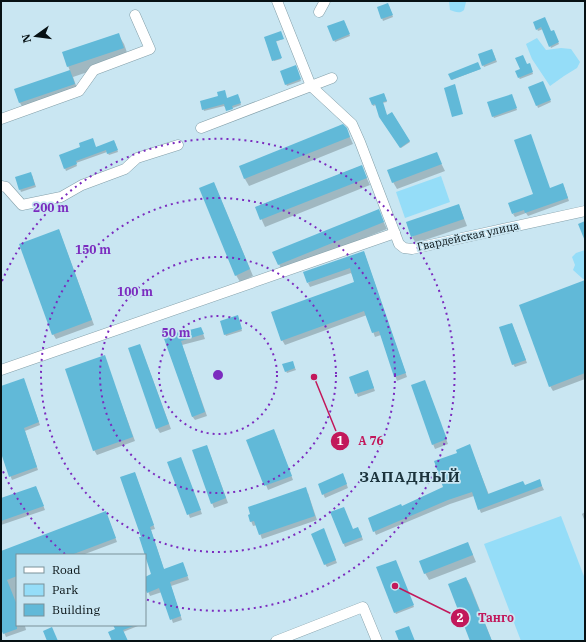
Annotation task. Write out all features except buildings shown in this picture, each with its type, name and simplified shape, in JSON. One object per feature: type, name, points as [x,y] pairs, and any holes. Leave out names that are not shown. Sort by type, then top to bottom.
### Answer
[{"type":"street","points":[[1,370],[395,233],[352,124],[311,86],[277,1]]},
{"type":"street","points":[[319,12],[325,1]]},
{"type":"street","points":[[1,119],[79,91],[94,70],[150,49],[135,15]]},
{"type":"street","points":[[201,128],[276,101],[332,78]]},
{"type":"street","points":[[1,186],[6,187],[22,204],[61,197],[82,185],[124,169],[137,158],[178,145]]},
{"type":"street","name":"Гвардейская улица","points":[[395,233],[399,244],[404,248],[412,248],[585,211]]},
{"type":"street","points":[[276,641],[363,606],[377,641]]},
{"type":"green space","points":[[449,1],[465,1],[464,10],[456,12],[450,10]]},
{"type":"green space","points":[[537,38],[546,50],[561,48],[571,49],[580,62],[577,68],[550,86],[532,59],[526,44]]},
{"type":"green space","points":[[441,176],[450,202],[405,218],[396,192]]},
{"type":"green space","points":[[585,250],[585,279],[583,279],[573,270],[575,265],[572,257],[576,253]]},
{"type":"green space","points":[[561,516],[585,579],[585,641],[521,641],[484,544]]},
{"type":"place","name":"А 76","points":[[314,377]]},
{"type":"place","name":"Танго","points":[[395,586]]},
{"type":"district","name":"ЗАПАДНЫЙ","points":[[410,476]]}]
